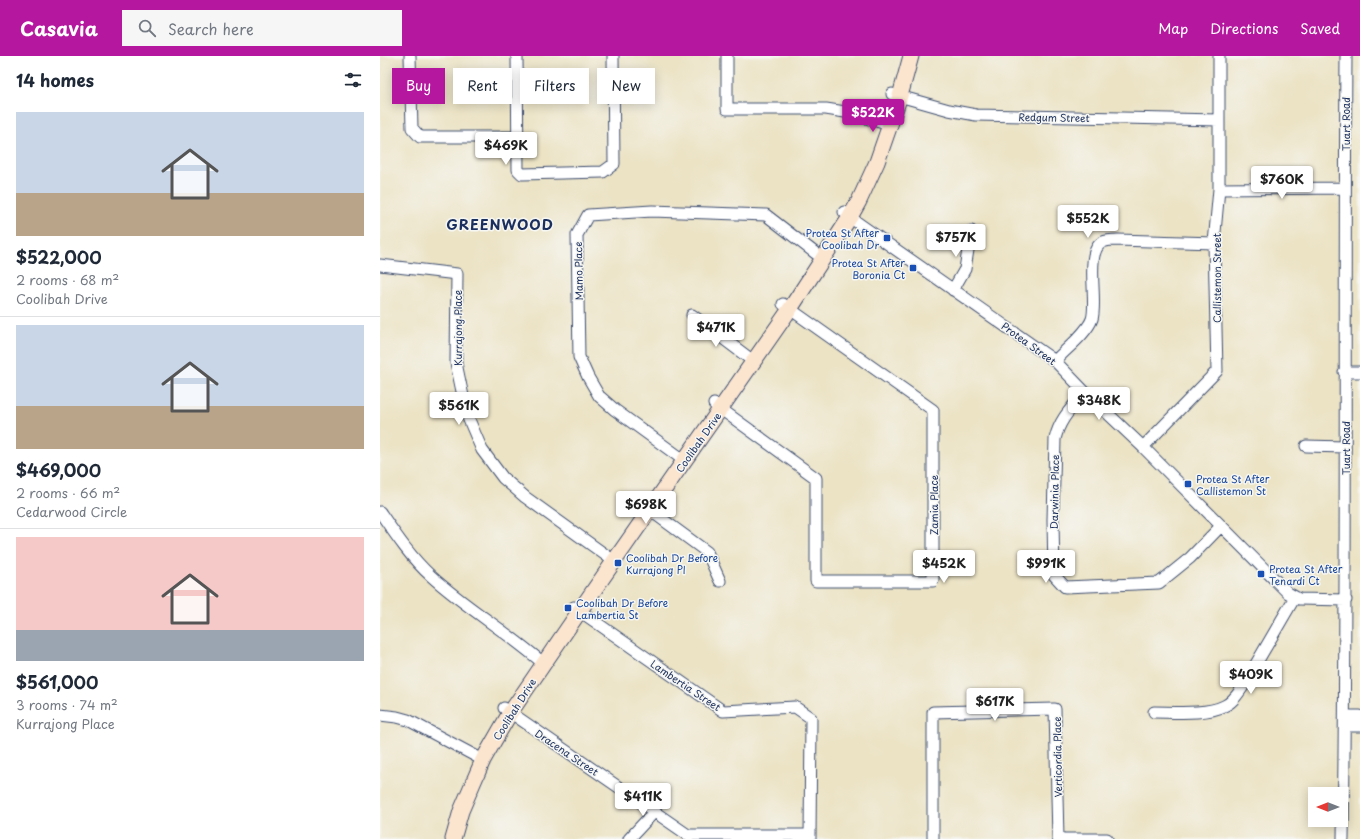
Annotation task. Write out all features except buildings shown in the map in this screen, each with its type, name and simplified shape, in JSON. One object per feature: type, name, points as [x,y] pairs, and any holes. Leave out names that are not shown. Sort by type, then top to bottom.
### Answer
[{"type":"main road","name":"Coolibah Drive","points":[[896,95],[904,56]]},
{"type":"main road","name":"Coolibah Drive","points":[[445,839],[455,805],[507,711],[750,359],[847,214],[886,124],[912,56]]},
{"type":"main road","name":"Coolibah Drive","points":[[453,839],[461,811],[480,758]]},
{"type":"street","points":[[410,56],[412,128],[420,137],[517,137]]},
{"type":"street","points":[[517,56],[518,170],[522,174],[603,172],[614,164],[613,56]]},
{"type":"street","points":[[727,56],[727,110],[826,109],[844,112],[886,124]]},
{"type":"street","name":"Callistemon Street","points":[[1143,446],[1217,371],[1214,243],[1219,189],[1219,56]]},
{"type":"street","name":"Tuart Road","points":[[1343,839],[1346,600],[1344,372],[1346,56]]},
{"type":"street","name":"Redgum Street","points":[[896,95],[949,110],[976,115],[1219,120]]},
{"type":"street","points":[[1219,189],[1345,188]]},
{"type":"street","name":"Mamo Place","points":[[681,458],[615,410],[599,396],[588,377],[579,356],[577,235],[588,215],[652,211],[766,215],[820,256]]},
{"type":"street","name":"Protea Street","points":[[847,214],[1055,361],[1085,392],[1143,446],[1288,593],[1295,598]]},
{"type":"street","points":[[953,290],[965,269],[968,258],[971,231]]},
{"type":"street","points":[[1055,361],[1086,330],[1094,313],[1093,258],[1097,247],[1104,241],[1118,240],[1214,243]]},
{"type":"street","name":"Kurrajong Place","points":[[380,265],[457,274],[456,363],[467,414],[482,450],[503,478],[525,497],[611,559]]},
{"type":"street","name":"Zamia Place","points":[[717,406],[816,478],[816,581],[933,581],[933,410],[786,306]]},
{"type":"street","points":[[692,315],[750,359]]},
{"type":"street","points":[[1344,372],[1360,372]]},
{"type":"street","name":"Darwinia Place","points":[[1085,392],[1061,420],[1055,439],[1053,520],[1054,576],[1065,587],[1159,583],[1190,558],[1221,526]]},
{"type":"street","points":[[1306,446],[1345,447]]},
{"type":"street","points":[[646,508],[707,552],[720,581]]},
{"type":"street","points":[[380,512],[412,556],[431,576],[541,661]]},
{"type":"street","points":[[1154,712],[1200,712],[1224,706],[1234,699],[1242,688],[1295,598],[1346,600]]},
{"type":"street","name":"Lambertia Street","points":[[577,609],[723,711],[796,707],[811,718],[810,837]]},
{"type":"street","name":"Verticordia Place","points":[[933,839],[933,712],[1055,709],[1058,839]]},
{"type":"street","name":"Dracena Street","points":[[507,711],[688,835],[810,837]]},
{"type":"street","points":[[380,715],[408,720],[480,758]]},
{"type":"street","points":[[1345,721],[1360,716]]},
{"type":"street","points":[[1345,721],[1360,726]]},
{"type":"street","points":[[629,839],[655,811]]},
{"type":"street","points":[[1058,839],[1107,839]]},
{"type":"place","name":"Protea St After Coolibah Dr","points":[[887,238]]},
{"type":"place","name":"Protea St After Boronia Ct","points":[[913,268]]},
{"type":"place","name":"Protea St After Callistemon St","points":[[1188,484]]},
{"type":"place","name":"Coolibah Dr Before Kurrajong Pl","points":[[618,563]]},
{"type":"place","name":"Protea St After Tenardi Ct","points":[[1261,574]]},
{"type":"place","name":"Coolibah Dr Before Lambertia St","points":[[568,608]]},
{"type":"district","name":"GREENWOOD","points":[[500,224]]}]
